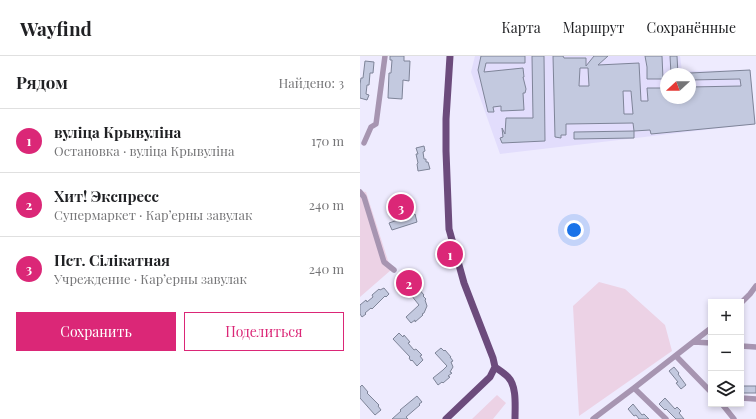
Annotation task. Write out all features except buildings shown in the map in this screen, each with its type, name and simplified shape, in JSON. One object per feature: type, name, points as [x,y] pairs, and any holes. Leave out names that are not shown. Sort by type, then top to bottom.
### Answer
[{"type":"main road","points":[[446,419],[490,377],[495,367],[494,358],[464,283],[449,228],[446,132],[450,56]]},
{"type":"main road","points":[[495,367],[508,377],[512,383],[514,389],[516,419]]},
{"type":"street","points":[[364,143],[371,127],[376,124],[385,56]]},
{"type":"street","points":[[360,192],[364,197],[384,262],[394,270]]},
{"type":"street","points":[[744,301],[753,294],[756,286]]},
{"type":"street","points":[[593,419],[708,330]]},
{"type":"street","points":[[694,342],[708,343]]},
{"type":"street","points":[[744,346],[756,347]]},
{"type":"street","points":[[676,356],[708,389]]},
{"type":"street","points":[[634,388],[666,419]]},
{"type":"street","points":[[744,398],[756,399]]},
{"type":"street","points":[[724,407],[734,419]]},
{"type":"shaded area","points":[[475,56],[680,56],[682,68],[660,68],[660,104],[696,104],[696,71],[750,70],[755,124],[500,154],[471,72]]},
{"type":"shaded area","points":[[360,191],[366,192],[391,270],[360,297]]},
{"type":"shaded area","points":[[599,282],[625,289],[665,325],[672,351],[579,416],[573,306]]},
{"type":"shaded area","points":[[497,395],[506,403],[493,419],[472,419]]},
{"type":"place","name":"Пст. Сілікатная","points":[[401,207]]},
{"type":"place","name":"вуліца Крывуліна","points":[[450,254]]},
{"type":"place","name":"Хит! Экспресс","points":[[409,283]]}]
